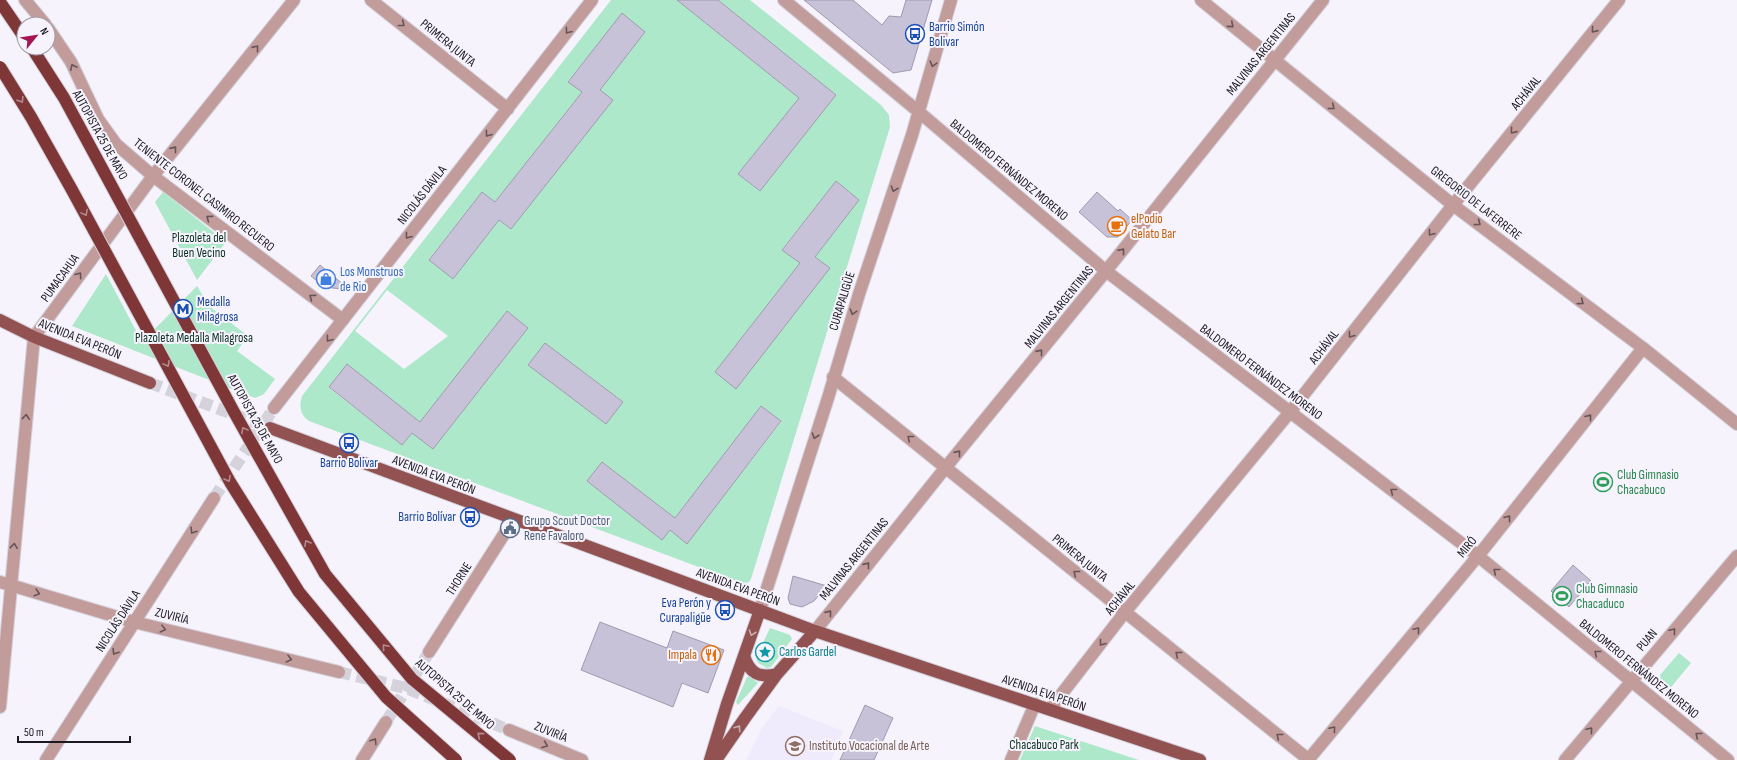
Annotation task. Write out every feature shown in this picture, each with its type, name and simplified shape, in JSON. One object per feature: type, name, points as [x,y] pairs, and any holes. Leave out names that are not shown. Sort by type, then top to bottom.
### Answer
[{"type":"highway","points":[[0,2],[16,25]]},
{"type":"highway","name":"AUTOPISTA 25 DE MAYO","points":[[37,56],[64,98],[234,412],[325,574],[412,679],[510,760]]},
{"type":"highway","points":[[0,67],[31,117],[72,190],[230,482],[298,592],[386,696],[456,760]]},
{"type":"main road","name":"AVENIDA EVA PERÓN","points":[[0,320],[34,337],[150,383]]},
{"type":"main road","name":"AVENIDA EVA PERÓN","points":[[270,428],[513,520],[815,631],[1200,760]]},
{"type":"main road","points":[[710,760],[727,704],[760,610]]},
{"type":"main road","points":[[716,760],[777,674],[815,631]]},
{"type":"main road","points":[[744,656],[748,666],[755,674],[765,676],[777,674]]},
{"type":"street","points":[[25,0],[38,16]]},
{"type":"street","name":"PUMACAHUA","points":[[34,337],[152,176],[294,0]]},
{"type":"street","name":"PRIMERA JUNTA","points":[[371,0],[508,109]]},
{"type":"street","name":"NICOLÁS DÁVILA","points":[[274,408],[592,0]]},
{"type":"street","name":"BALDOMERO FERNÁNDEZ MORENO","points":[[784,0],[919,112],[1106,271],[1478,556],[1728,760]]},
{"type":"street","name":"CURAPALIGÜE","points":[[760,610],[859,294],[919,112],[951,0]]},
{"type":"street","name":"GREGORIO DE LAFERRERE","points":[[1201,0],[1453,205],[1643,348],[1737,424]]},
{"type":"street","name":"MALVINAS ARGENTINAS","points":[[815,631],[1323,0]]},
{"type":"street","name":"ACHÁVAL","points":[[1050,709],[1126,612],[1290,412],[1453,205],[1619,0]]},
{"type":"street","name":"TENIENTE CORONEL CASIMIRO RECUERO","points":[[56,40],[71,62],[98,119],[116,144],[152,176],[343,320]]},
{"type":"street","points":[[0,707],[5,584],[34,337]]},
{"type":"street","name":"MIRÓ","points":[[1309,760],[1478,556],[1643,348]]},
{"type":"street","name":"PRIMERA JUNTA","points":[[834,377],[1309,760]]},
{"type":"street","name":"NICOLÁS DÁVILA","points":[[46,760],[214,498]]},
{"type":"street","name":"THORNE","points":[[429,652],[513,520]]},
{"type":"street","name":"PUAN","points":[[1564,760],[1737,556]]},
{"type":"street","name":"ZUVIRÍA","points":[[5,584],[134,622],[339,672]]},
{"type":"street","points":[[1011,760],[1035,704]]},
{"type":"street","points":[[362,760],[386,722]]},
{"type":"street","name":"ZUVIRÍA","points":[[508,730],[582,760]]},
{"type":"shaded area","name":"Instituto Vocacional de Arte","points":[[779,706],[843,731],[831,760],[746,760],[762,728]]},
{"type":"green space","points":[[611,0],[677,0],[799,98],[738,174],[759,191],[836,95],[718,0],[750,0],[881,105],[889,115],[890,127],[749,582],[744,584],[309,421],[306,419],[301,410],[302,396]],"holes":[[[622,14],[645,32],[600,90],[612,100],[511,229],[499,220],[453,279],[429,259],[482,192],[495,202],[582,92],[568,81]],[[836,181],[859,200],[815,257],[829,268],[736,388],[715,372],[800,263],[782,249]],[[387,290],[448,336],[404,369],[355,331]],[[507,311],[528,328],[433,449],[412,433],[402,445],[329,388],[347,365],[420,422]],[[545,343],[623,402],[606,424],[528,365]],[[761,406],[781,422],[687,543],[670,530],[662,539],[587,481],[602,462],[675,518]]]},
{"type":"green space","name":"Plazoleta del Buen Vecino","points":[[163,192],[226,242],[197,280],[155,202]]},
{"type":"green space","name":"Plazoleta Medalla Milagrosa","points":[[106,274],[142,342],[197,286],[209,306],[248,336],[237,351],[275,379],[264,394],[255,398],[72,326]]},
{"type":"green space","points":[[770,628],[790,635],[792,639],[771,667],[767,668],[758,663],[756,658]]},
{"type":"green space","points":[[1679,653],[1691,663],[1667,692],[1663,688],[1660,675]]},
{"type":"green space","points":[[747,677],[750,677],[758,683],[738,705],[736,702]]},
{"type":"green space","name":"Chacabuco Park","points":[[1035,726],[1139,760],[1020,760]]},
{"type":"building","points":[[677,0],[718,0],[836,95],[760,191],[738,174],[799,98]]},
{"type":"building","points":[[804,0],[853,0],[882,25],[889,16],[901,17],[906,0],[932,0],[911,70],[893,73]]},
{"type":"building","points":[[622,13],[645,32],[600,90],[613,100],[511,229],[499,220],[453,279],[429,260],[482,192],[495,202],[572,105],[582,92],[568,82]]},
{"type":"building","points":[[836,181],[859,200],[815,257],[830,268],[736,389],[715,372],[800,263],[782,250]]},
{"type":"building","points":[[1097,192],[1118,211],[1120,209],[1132,220],[1118,237],[1107,237],[1079,212]]},
{"type":"building","name":"Los Monstruos de Rio","points":[[320,265],[350,290],[324,287],[311,276]]},
{"type":"building","points":[[507,311],[528,328],[433,449],[412,433],[402,445],[329,387],[347,364],[420,422]]},
{"type":"building","points":[[545,343],[623,402],[606,424],[528,365]]},
{"type":"building","points":[[761,406],[781,421],[687,544],[670,530],[662,540],[587,481],[602,462],[675,518]]},
{"type":"building","points":[[1573,565],[1591,581],[1569,607],[1551,591]]},
{"type":"building","points":[[793,576],[827,586],[814,601],[802,607],[790,604],[788,598]]},
{"type":"building","points":[[600,622],[667,648],[673,631],[724,650],[708,693],[682,683],[673,707],[581,670]]},
{"type":"building","points":[[865,705],[893,718],[874,760],[840,760]]},
{"type":"tunnel","points":[[150,383],[270,428]]},
{"type":"tunnel","points":[[214,498],[274,408]]},
{"type":"tunnel","points":[[386,722],[429,652]]},
{"type":"tunnel","points":[[339,672],[406,688],[509,730]]},
{"type":"place","name":"Barrio Simón Bolivar","points":[[915,34]]},
{"type":"place","name":"elPodio Gelato Bar","points":[[1117,226]]},
{"type":"place","name":"Los Monstruos de Rio","points":[[326,279]]},
{"type":"place","name":"Medalla Milagrosa","points":[[183,309]]},
{"type":"place","name":"Barrio Bolivar","points":[[349,443]]},
{"type":"place","name":"Club Gimnasio Chacabuco","points":[[1603,482]]},
{"type":"place","name":"Barrio Bolívar","points":[[470,517]]},
{"type":"place","name":"Grupo Scout Doctor Rene Favaloro","points":[[510,528]]},
{"type":"place","name":"Club Gimnasio Chacaduco","points":[[1562,596]]},
{"type":"place","name":"Eva Perón y Curapaligüe","points":[[725,610]]},
{"type":"place","name":"Carlos Gardel","points":[[765,652]]},
{"type":"place","name":"Impala","points":[[711,655]]},
{"type":"place","name":"Instituto Vocacional de Arte","points":[[795,746]]}]
